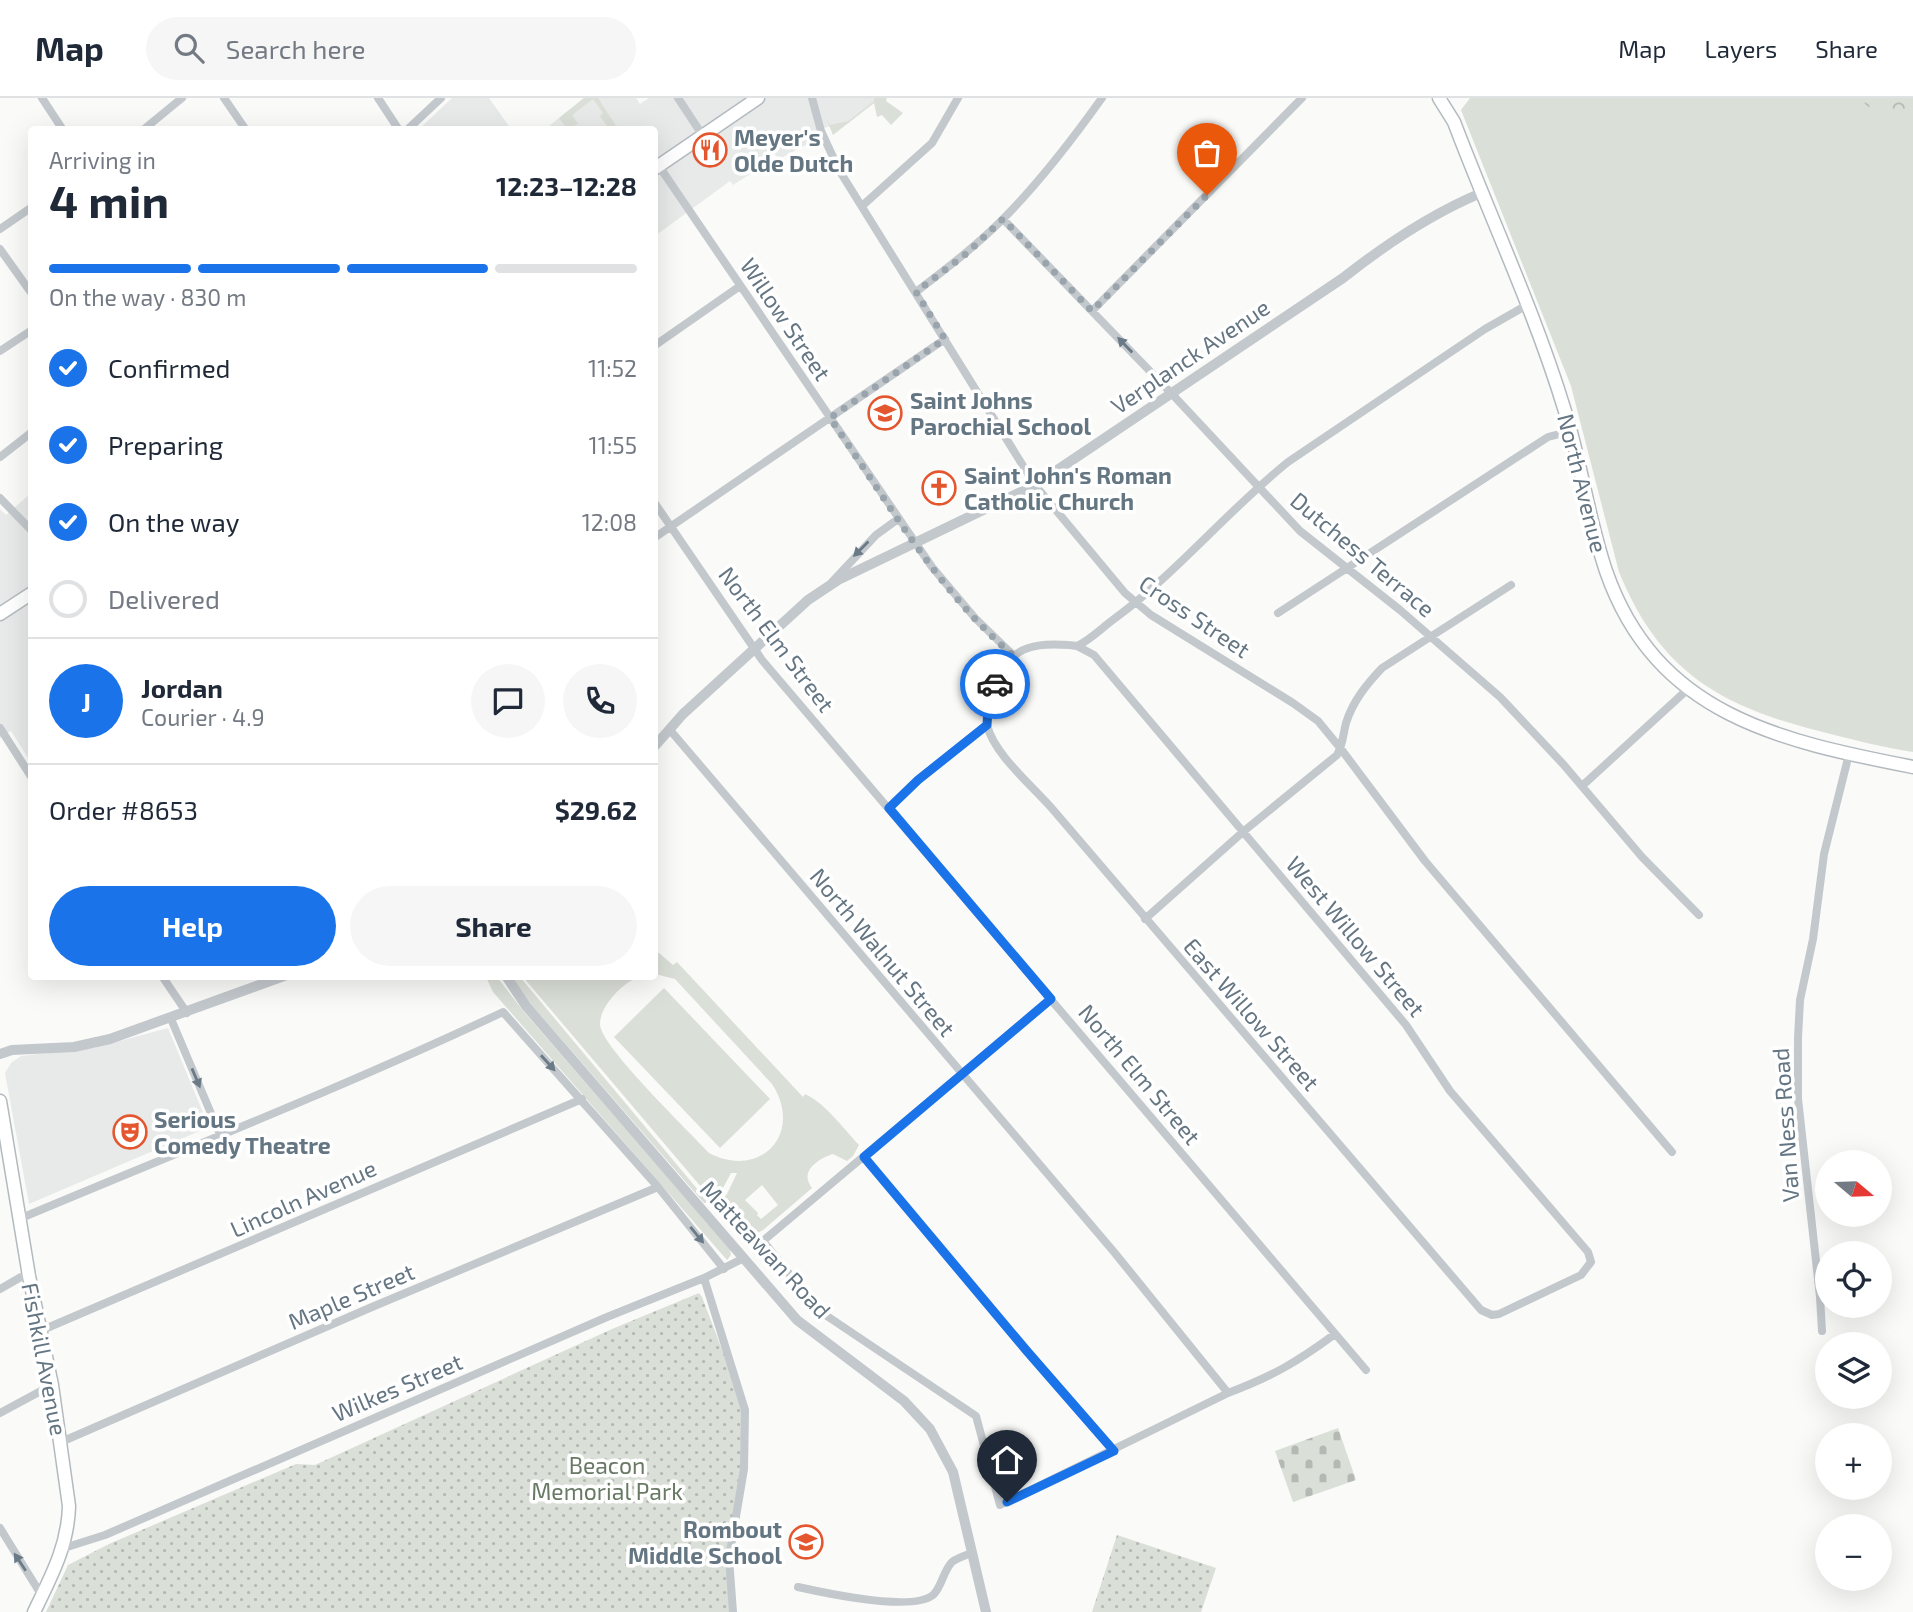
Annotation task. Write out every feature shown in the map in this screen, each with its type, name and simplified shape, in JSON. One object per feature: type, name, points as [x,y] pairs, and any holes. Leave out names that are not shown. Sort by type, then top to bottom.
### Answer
[{"type":"main road","points":[[658,166],[758,98]]},
{"type":"main road","name":"North Avenue","points":[[1439,98],[1454,122],[1554,376],[1572,432],[1598,543],[1614,592],[1644,645],[1688,689],[1720,711],[1746,723],[1849,754],[1913,767]]},
{"type":"main road","points":[[0,614],[28,596]]},
{"type":"main road","name":"Fishkill Avenue","points":[[0,1101],[7,1169],[52,1385],[69,1506],[69,1526],[64,1548],[34,1612]]},
{"type":"street","points":[[42,98],[60,126]]},
{"type":"street","points":[[148,126],[182,98]]},
{"type":"street","points":[[224,98],[243,126]]},
{"type":"street","points":[[378,98],[396,126]]},
{"type":"street","points":[[411,126],[441,98]]},
{"type":"street","points":[[678,98],[703,136]]},
{"type":"street","name":"Cross Street","points":[[811,98],[821,131],[839,170],[1035,485],[1136,603],[1293,703],[1318,722],[1425,861],[1672,1152]]},
{"type":"street","points":[[862,206],[932,143],[958,98]]},
{"type":"street","points":[[916,292],[967,253],[1003,219],[1102,98]]},
{"type":"street","points":[[1092,311],[1302,98]]},
{"type":"street","name":"Willow Street","points":[[658,168],[932,567],[975,618],[1014,656]]},
{"type":"street","name":"Verplanck Avenue","points":[[658,739],[808,600],[830,585],[1035,485],[1343,278],[1372,255],[1424,221],[1481,193]]},
{"type":"street","points":[[0,229],[28,210]]},
{"type":"street","name":"Dutchess Terrace","points":[[1003,219],[1300,531],[1430,636],[1500,698],[1582,786],[1642,857],[1699,915]]},
{"type":"street","points":[[0,249],[28,288]]},
{"type":"street","points":[[658,344],[740,286]]},
{"type":"street","points":[[889,808],[918,780],[987,725],[992,691],[1014,656],[1024,649],[1039,645],[1077,646],[1136,603],[1288,462],[1485,329],[1527,305]]},
{"type":"street","points":[[0,351],[28,333]]},
{"type":"street","points":[[658,535],[945,339]]},
{"type":"street","points":[[1278,613],[1548,437],[1572,432]]},
{"type":"street","points":[[0,457],[28,435]]},
{"type":"street","points":[[0,498],[28,527]]},
{"type":"street","name":"North Elm Street","points":[[658,508],[754,649],[1366,1370]]},
{"type":"street","points":[[830,585],[876,535],[898,519]]},
{"type":"street","points":[[1145,919],[1244,831],[1337,755],[1352,707],[1365,685],[1382,668],[1511,585]]},
{"type":"street","name":"West Willow Street","points":[[1077,646],[1094,655],[1244,831],[1406,1025],[1450,1091],[1588,1252],[1591,1262],[1581,1275],[1499,1314]]},
{"type":"street","points":[[1582,786],[1688,689]]},
{"type":"street","name":"East Willow Street","points":[[987,725],[990,736],[1000,750],[1480,1310],[1492,1315],[1499,1314]]},
{"type":"street","points":[[0,727],[28,771]]},
{"type":"street","name":"North Walnut Street","points":[[670,730],[1115,1252],[1228,1393]]},
{"type":"street","name":"Van Ness Road","points":[[1822,1331],[1821,1297],[1798,1099],[1798,1038],[1800,1000],[1813,939],[1825,854],[1849,754]]},
{"type":"street","points":[[165,980],[187,1013]]},
{"type":"street","points":[[0,1054],[12,1050],[74,1046],[110,1039],[274,980]]},
{"type":"street","name":"Matteawan Road","points":[[509,980],[526,1006],[797,1320],[904,1401],[930,1429],[953,1472],[986,1612]]},
{"type":"street","points":[[1051,999],[763,1241],[818,1310],[976,1416],[1000,1505],[1228,1393],[1264,1380],[1298,1362],[1335,1334]]},
{"type":"street","points":[[19,1219],[221,1137],[503,1012],[658,1187],[724,1269]]},
{"type":"street","points":[[171,1019],[221,1137]]},
{"type":"street","name":"Lincoln Avenue","points":[[40,1331],[582,1099]]},
{"type":"street","points":[[864,1157],[1114,1451]]},
{"type":"street","name":"Maple Street","points":[[61,1442],[658,1187]]},
{"type":"street","name":"Wilkes Street","points":[[64,1548],[105,1535],[607,1317],[704,1278],[744,1258]]},
{"type":"street","points":[[0,1289],[21,1277],[29,1276]]},
{"type":"street","points":[[704,1278],[745,1410],[744,1469],[729,1558],[733,1612]]},
{"type":"street","points":[[0,1413],[52,1385]]},
{"type":"street","points":[[0,1528],[42,1596]]},
{"type":"street","points":[[798,1587],[851,1598],[914,1603],[925,1601],[936,1593],[954,1560],[972,1553]]},
{"type":"shaded area","points":[[452,98],[489,98],[509,126],[422,126]]},
{"type":"shaded area","points":[[584,98],[636,98],[640,104],[649,98],[874,98],[874,101],[848,121],[817,130],[817,139],[779,159],[772,151],[752,165],[755,171],[733,185],[730,181],[658,234],[658,126],[549,126]]},
{"type":"shaded area","points":[[28,496],[28,758],[11,731],[0,738],[0,509],[6,515]]},
{"type":"shaded area","points":[[168,1028],[209,1127],[29,1204],[5,1073],[11,1063],[21,1056],[94,1048]]},
{"type":"green space","points":[[584,98],[598,98],[616,126],[607,126],[600,116],[603,113],[593,99],[572,115],[578,124],[565,126],[559,118]]},
{"type":"green space","points":[[874,98],[887,98],[886,101],[903,113],[891,125],[882,115],[877,117],[874,103],[833,135],[826,118],[830,125],[848,121],[874,101]]},
{"type":"green space","points":[[1470,98],[1913,98],[1913,752],[1783,721],[1722,696],[1696,679],[1673,659],[1653,635],[1619,572],[1571,386],[1461,110]]},
{"type":"green space","points":[[1861,98],[1913,98],[1913,111],[1884,117],[1866,105]]},
{"type":"green space","points":[[658,953],[673,965],[677,962],[803,1097],[805,1094],[820,1104],[859,1145],[847,1161],[833,1154],[816,1163],[808,1177],[812,1188],[763,1230],[747,1239],[717,1205],[727,1194],[737,1173],[731,1173],[713,1201],[526,980],[633,980],[619,990],[608,1003],[601,1018],[600,1025],[604,1036],[615,1052],[709,1153],[728,1160],[745,1161],[760,1156],[772,1147],[780,1134],[783,1119],[781,1102],[772,1084],[675,979],[658,975]],"holes":[[[762,1185],[778,1205],[761,1219],[745,1200]]]},
{"type":"green space","points":[[487,980],[499,980],[730,1249],[731,1255],[727,1260],[493,992]]},
{"type":"green space","points":[[514,980],[523,980],[709,1203],[704,1203],[530,1003]]},
{"type":"green space","points":[[664,988],[770,1099],[720,1148],[614,1037]]},
{"type":"green space","name":"Beacon Memorial Park","points":[[699,1293],[745,1410],[744,1469],[729,1558],[733,1612],[46,1612],[68,1565],[109,1544],[296,1464],[315,1465],[612,1329]]},
{"type":"green space","points":[[1338,1428],[1356,1480],[1293,1502],[1275,1451]]},
{"type":"green space","points":[[1117,1535],[1216,1568],[1201,1612],[1092,1612]]},
{"type":"way so far","points":[[995,684],[1014,656],[998,643],[932,567],[830,418],[945,339],[916,292],[967,253],[1003,219],[1092,311],[1207,195]]},
{"type":"place","name":"Meyer's Olde Dutch","points":[[710,150]]},
{"type":"place","name":"Saint Johns Parochial School","points":[[885,413]]},
{"type":"place","name":"Saint John's Roman Catholic Church","points":[[939,488]]},
{"type":"place","name":"Serious Comedy Theatre","points":[[130,1132]]},
{"type":"place","name":"Rombout Middle School","points":[[806,1542]]},
{"type":"route","points":[[995,684],[988,708],[987,725],[918,780],[889,808],[1051,999],[864,1157],[1114,1451],[1007,1502]]}]
